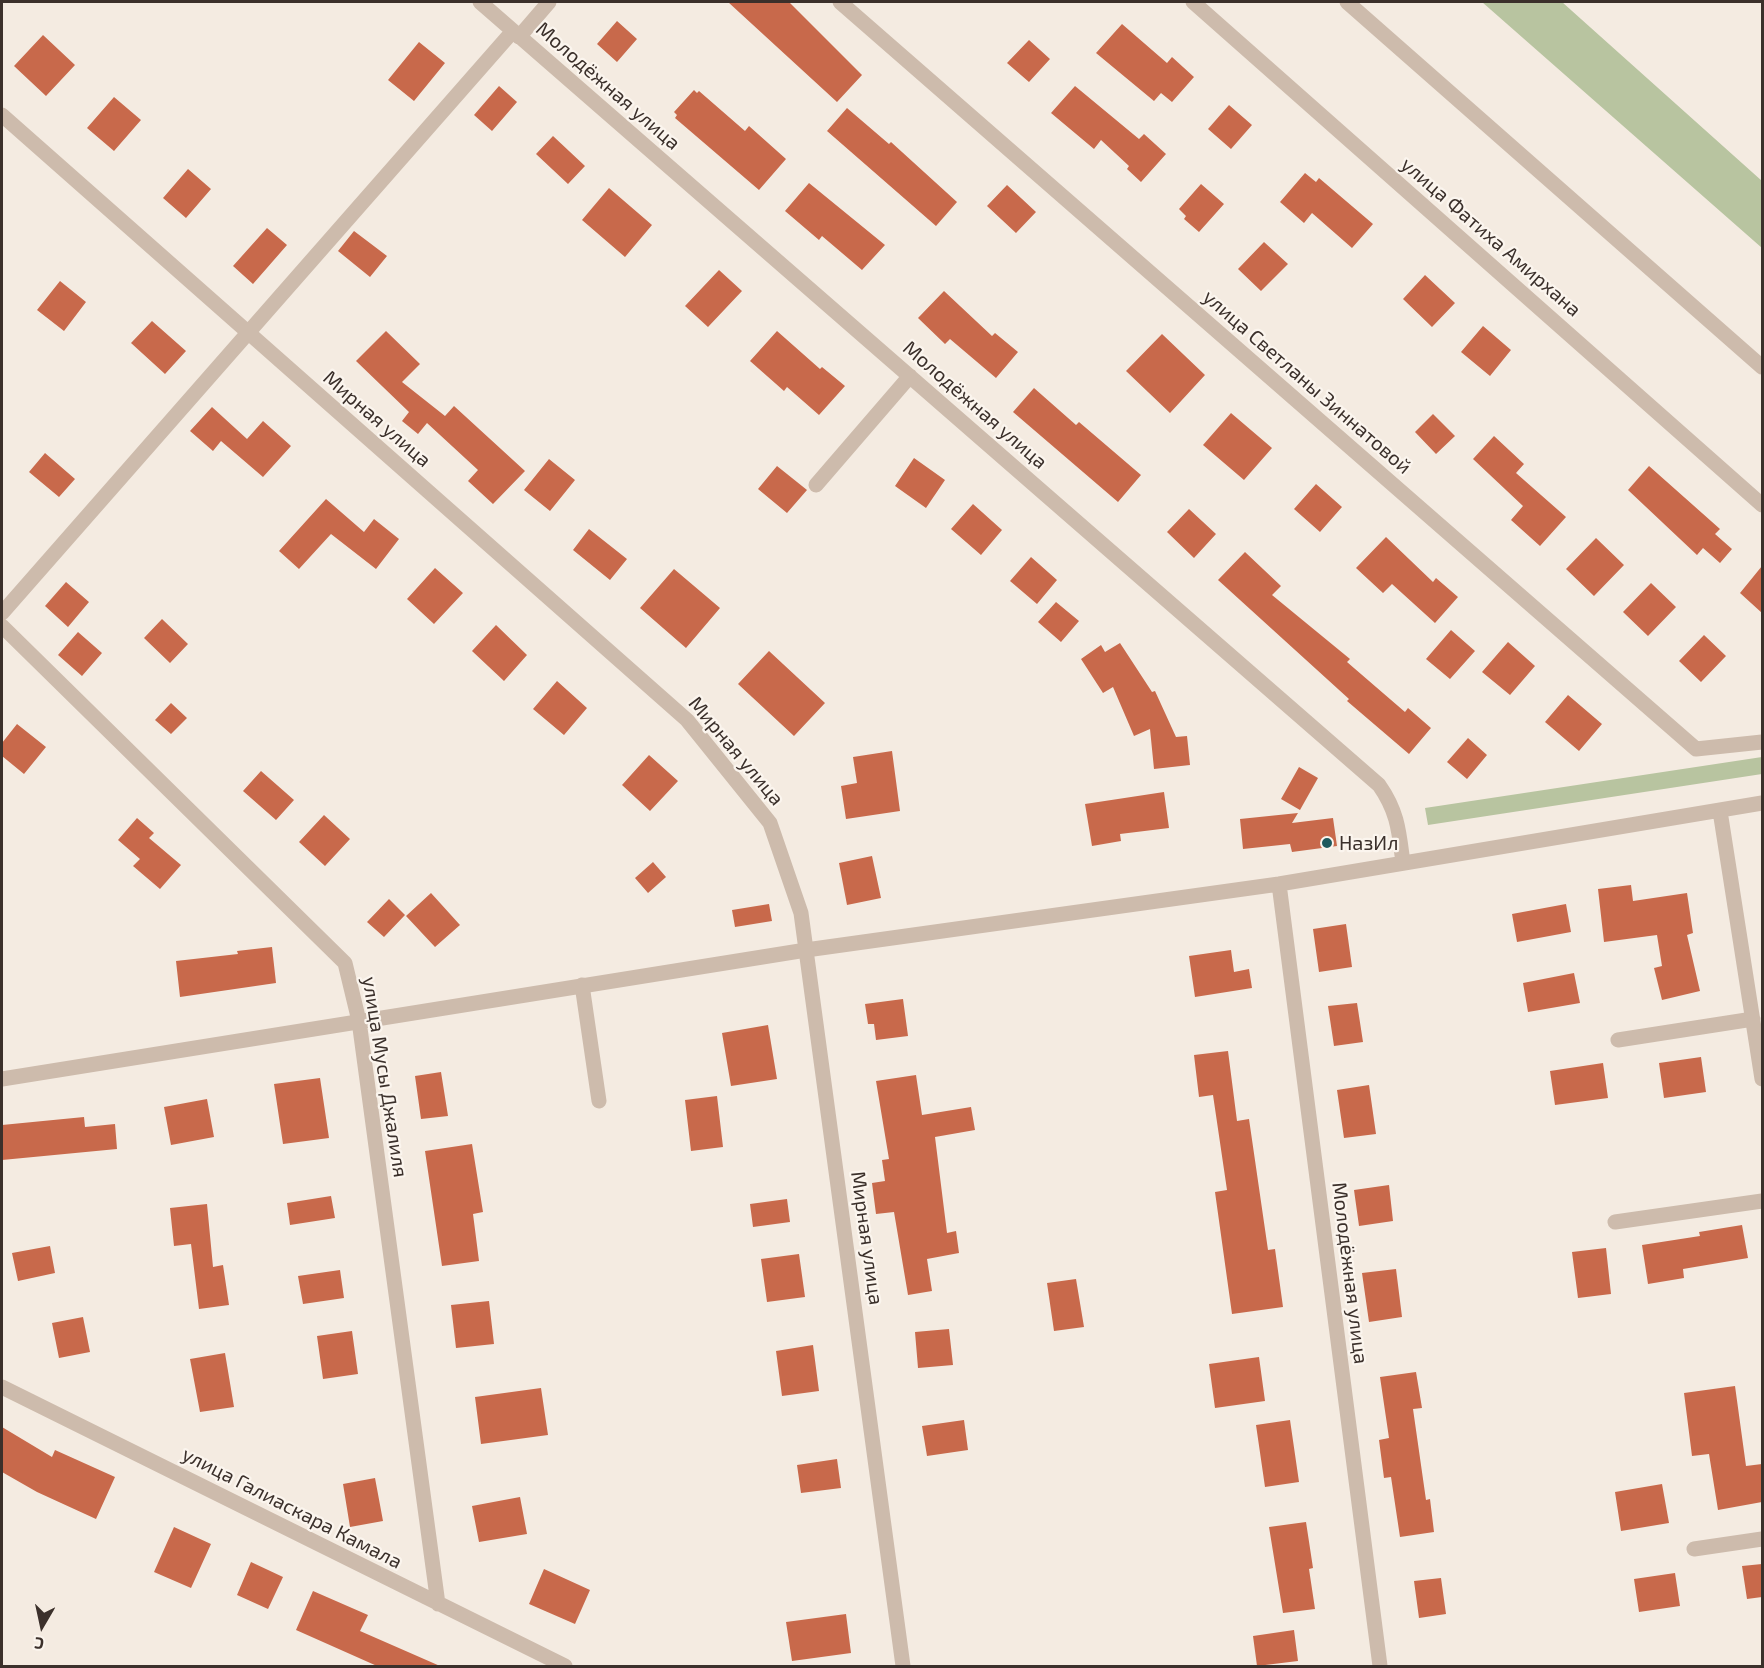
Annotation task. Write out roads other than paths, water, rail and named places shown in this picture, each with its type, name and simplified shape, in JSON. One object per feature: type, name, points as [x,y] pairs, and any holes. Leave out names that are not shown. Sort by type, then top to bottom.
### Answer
[{"type":"street","name":"Молодёжная улица","points":[[480,2],[1379,785],[1392,804],[1399,826],[1403,863]]},
{"type":"street","points":[[2,613],[516,34],[549,2]]},
{"type":"street","name":"улица Светланы Зиннатовой","points":[[840,2],[1696,749],[1762,741]]},
{"type":"street","name":"улица Фатиха Амирхана","points":[[1193,2],[1762,505]]},
{"type":"street","points":[[1347,2],[1762,367]]},
{"type":"street","name":"Мирная улица","points":[[2,115],[687,720],[770,823],[801,913],[903,1666]]},
{"type":"street","points":[[816,485],[910,376]]},
{"type":"street","name":"улица Мусы Джалиля","points":[[2,626],[345,963],[359,1021],[438,1604]]},
{"type":"street","points":[[2,1078],[806,950],[1279,884],[1762,804]]},
{"type":"street","points":[[1720,811],[1762,1079]]},
{"type":"street","name":"Молодёжная улица","points":[[1279,884],[1380,1666]]},
{"type":"street","points":[[582,985],[599,1101]]},
{"type":"street","points":[[1618,1040],[1753,1018]]},
{"type":"street","points":[[1615,1222],[1762,1201]]},
{"type":"street","name":"улица Галиаскара Камала","points":[[2,1386],[565,1666]]},
{"type":"street","points":[[1694,1549],[1762,1539]]},
{"type":"place","name":"НазИл","points":[[1327,843]]}]
